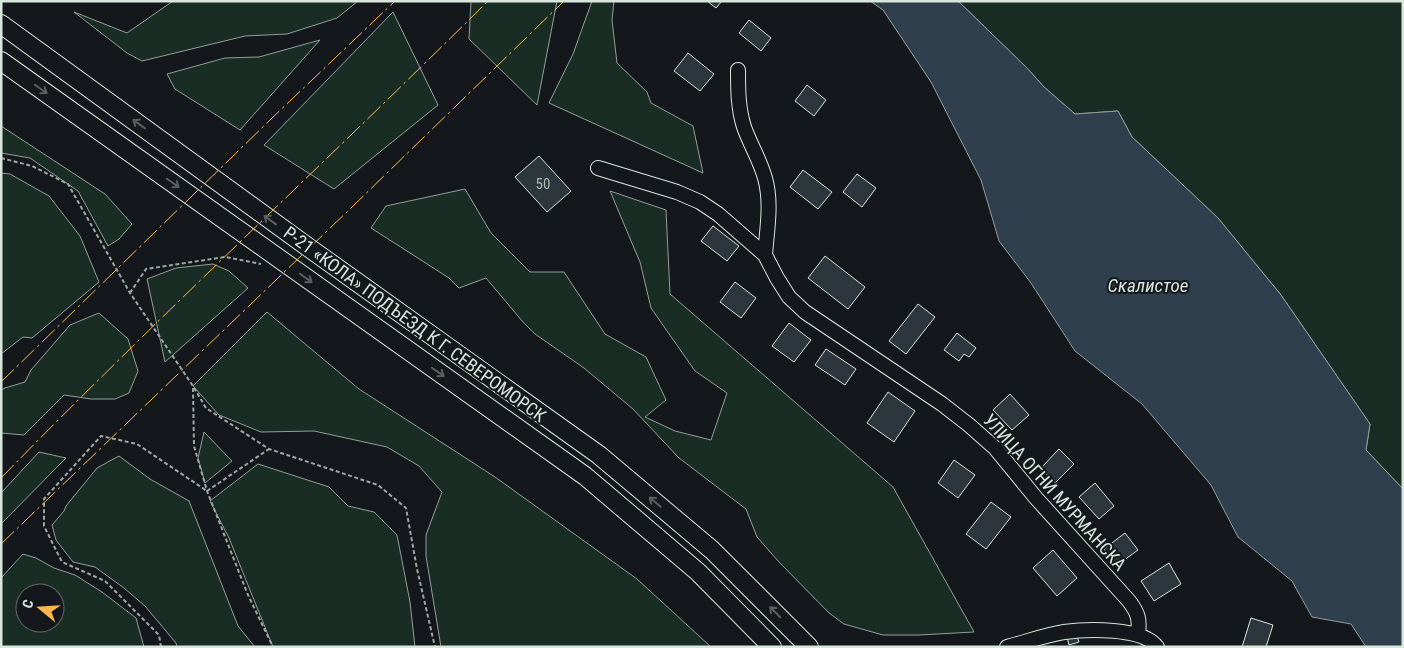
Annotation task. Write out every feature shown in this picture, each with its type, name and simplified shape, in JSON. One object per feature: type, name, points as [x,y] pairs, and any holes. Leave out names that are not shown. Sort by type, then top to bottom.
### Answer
[{"type":"main road","name":"Р-21 «КОЛА» ПОДЪЕЗД К Г. СЕВЕРОМОРСК","points":[[1,24],[312,250],[599,455],[712,550],[809,646]]},
{"type":"main road","name":"Р-21 «КОЛА» ПОДЪЕЗД К Г. СЕВЕРОМОРСК","points":[[1,61],[585,476],[698,572],[772,647]]},
{"type":"street","points":[[738,70],[738,92],[744,128],[765,178],[768,196],[769,218],[764,255]]},
{"type":"street","name":"УЛИЦА ОГНИ МУРМАНСКА","points":[[598,168],[677,192],[700,202],[718,214],[764,255],[789,297],[805,312],[969,424],[995,448],[1046,510],[1132,606],[1136,611],[1139,623],[1138,634]]},
{"type":"street","points":[[1008,647],[1063,632],[1095,630],[1138,634],[1154,643],[1157,647]]},
{"type":"path","points":[[1,158],[32,166],[68,184],[130,293],[206,408],[270,450],[378,485],[406,508],[417,569],[435,647]]},
{"type":"path","points":[[130,293],[146,269],[225,257],[263,265]]},
{"type":"path","points":[[193,386],[194,446],[207,491],[248,595],[272,647]]},
{"type":"path","points":[[161,647],[159,636],[105,581],[62,562],[44,526],[44,499],[100,436],[137,444],[207,491]]},
{"type":"path","points":[[207,491],[270,450]]},
{"type":"green space","points":[[173,1],[358,1],[337,18],[287,34],[245,36],[142,61],[127,53],[74,12],[127,33]]},
{"type":"green space","points":[[471,1],[557,1],[537,105],[469,39]]},
{"type":"green space","points":[[592,1],[614,1],[612,20],[617,63],[647,92],[651,103],[693,126],[703,173],[549,103],[573,54]]},
{"type":"green space","points":[[958,1],[1403,1],[1403,489],[1366,450],[1370,424],[1281,295],[1218,218],[1132,137],[1118,111],[1075,114],[1044,87]]},
{"type":"green space","points":[[393,12],[438,105],[334,189],[264,145]]},
{"type":"green space","points":[[320,40],[240,130],[175,89],[167,74],[225,58],[259,57]]},
{"type":"green space","points":[[1,126],[105,194],[132,224],[119,239],[108,246],[78,191],[30,158],[1,153]]},
{"type":"green space","points":[[1,173],[10,174],[49,196],[80,236],[99,282],[32,338],[23,337],[1,354]]},
{"type":"green space","points":[[465,189],[491,233],[530,272],[564,272],[605,334],[646,357],[666,400],[645,417],[675,431],[711,440],[727,393],[695,371],[651,308],[640,262],[610,191],[666,210],[670,294],[893,487],[974,632],[883,635],[844,624],[829,613],[757,537],[746,509],[679,458],[633,409],[584,368],[535,334],[486,278],[459,288],[449,278],[371,228],[386,206]]},
{"type":"green space","points":[[213,264],[229,271],[248,288],[165,362],[147,279],[176,268]]},
{"type":"green space","points":[[267,312],[359,389],[495,477],[637,579],[711,647],[441,647],[426,556],[426,535],[442,492],[419,466],[387,447],[314,431],[261,432],[219,415],[193,386]]},
{"type":"green space","points":[[99,313],[128,339],[138,371],[129,393],[115,399],[91,399],[64,395],[24,435],[1,433],[1,390],[25,382],[31,370],[70,325]]},
{"type":"green space","points":[[204,432],[232,461],[205,483],[198,458]]},
{"type":"green space","points":[[39,452],[66,458],[1,524],[1,493]]},
{"type":"green space","points":[[119,456],[150,479],[189,501],[238,626],[255,647],[177,647],[176,643],[145,606],[95,567],[73,562],[56,540],[52,525],[66,506],[97,468]]},
{"type":"green space","points":[[258,464],[329,487],[348,506],[374,512],[397,535],[410,602],[415,647],[273,647],[229,538],[210,501]]},
{"type":"green space","points":[[23,554],[75,575],[102,592],[136,618],[144,647],[1,647],[1,578]]},
{"type":"water","name":"Скалистое","points":[[870,1],[958,1],[1044,87],[1075,114],[1118,111],[1132,137],[1218,218],[1281,295],[1370,424],[1366,450],[1403,489],[1403,647],[1366,647],[1351,624],[1312,617],[1292,581],[1238,537],[1211,485],[1142,404],[1075,351],[1031,283],[999,241],[981,180],[931,82],[883,10]]},
{"type":"building","points":[[707,1],[722,1],[716,8]]},
{"type":"building","points":[[749,20],[771,38],[761,51],[739,33]]},
{"type":"building","points":[[688,53],[714,74],[700,91],[674,71]]},
{"type":"building","points":[[807,85],[826,100],[814,116],[795,101]]},
{"type":"building","points":[[539,156],[571,191],[547,212],[515,177]]},
{"type":"building","points":[[803,170],[832,192],[818,209],[790,187]]},
{"type":"building","points":[[857,174],[876,188],[862,207],[843,192]]},
{"type":"building","points":[[713,226],[739,246],[727,261],[701,241]]},
{"type":"building","points":[[825,256],[865,287],[848,309],[808,278]]},
{"type":"building","points":[[735,282],[756,298],[741,318],[720,302]]},
{"type":"building","points":[[918,304],[935,317],[906,354],[889,341]]},
{"type":"building","points":[[789,323],[811,340],[794,362],[772,346]]},
{"type":"building","points":[[957,333],[976,348],[969,357],[964,354],[959,361],[944,350]]},
{"type":"building","points":[[826,349],[856,369],[845,385],[815,365]]},
{"type":"building","points":[[888,392],[915,411],[894,442],[867,423]]},
{"type":"building","points":[[1010,394],[1029,415],[1012,430],[993,410]]},
{"type":"building","points":[[1059,449],[1074,464],[1055,483],[1041,468]]},
{"type":"building","points":[[954,460],[975,475],[958,498],[938,483]]},
{"type":"building","points":[[1095,483],[1114,506],[1099,519],[1079,497]]},
{"type":"building","points":[[991,502],[1011,517],[986,549],[966,534]]},
{"type":"building","points":[[1125,533],[1138,550],[1116,566],[1104,549]]},
{"type":"building","points":[[1053,550],[1077,578],[1057,596],[1033,568]]},
{"type":"building","points":[[1169,563],[1181,584],[1154,601],[1141,581]]},
{"type":"building","points":[[1251,618],[1273,625],[1266,647],[1242,647]]},
{"type":"building","points":[[1076,634],[1079,642],[1069,645],[1067,637]]},
{"type":"power","points":[[1,382],[395,1]]},
{"type":"power","points":[[1,478],[122,357],[488,1]]},
{"type":"power","points":[[1,544],[564,1]]}]
